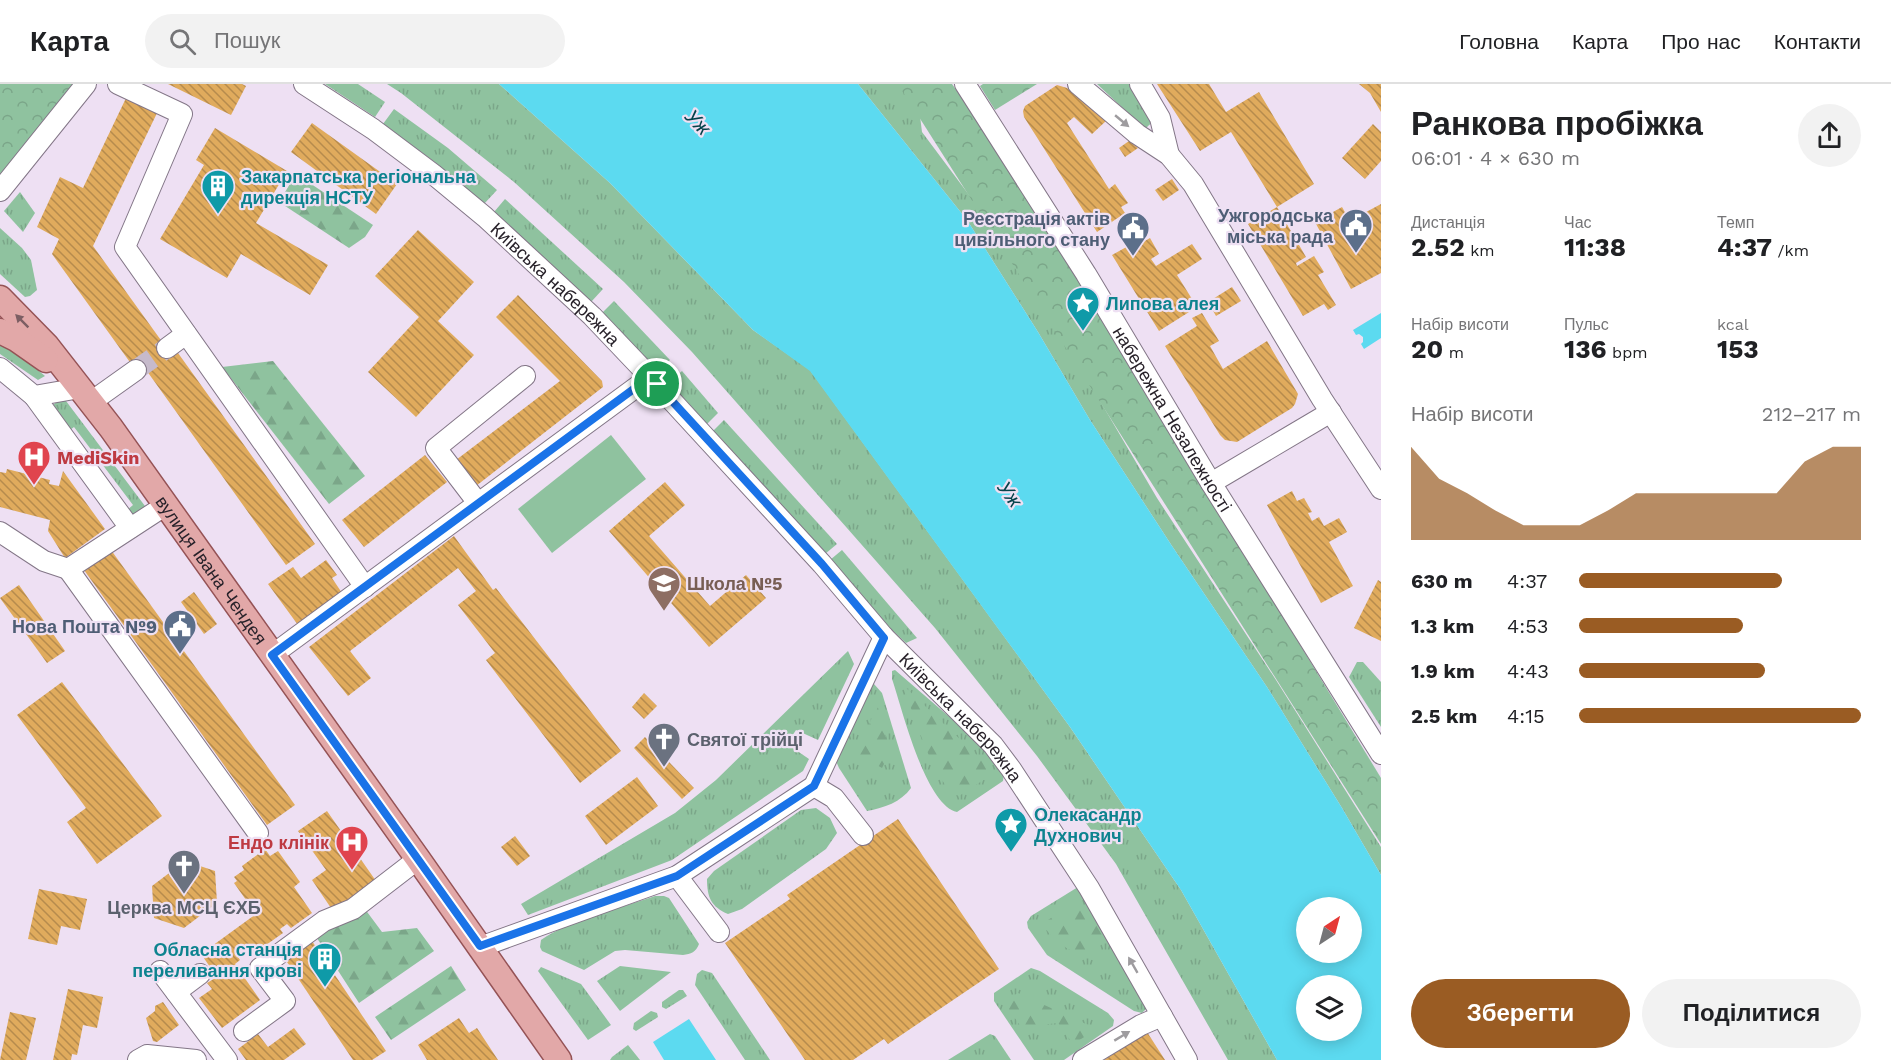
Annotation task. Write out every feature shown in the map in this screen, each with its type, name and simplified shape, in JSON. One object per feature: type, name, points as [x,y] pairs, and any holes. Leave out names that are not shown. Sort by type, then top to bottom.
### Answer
[{"type":"main road","name":"вулиця Івана Чендея","points":[[0,298],[47,346],[166,506],[480,946],[558,1060]]},
{"type":"main road","name":"вулиця Івана Чендея","points":[[0,331],[16,339],[80,389]]},
{"type":"street","points":[[0,191],[86,84]]},
{"type":"street","points":[[118,84],[182,114],[125,248],[365,587]]},
{"type":"street","name":"Київська набережна","points":[[304,84],[374,129],[433,174],[485,217],[592,316],[822,564],[884,638],[993,746],[1011,769],[1089,888],[1187,1060]]},
{"type":"street","name":"набережна Незалежності","points":[[965,84],[1086,274],[1211,483],[1381,754]]},
{"type":"street","points":[[1078,84],[1137,134],[1169,155],[1193,184],[1331,412],[1381,489]]},
{"type":"street","points":[[1140,84],[1160,118],[1169,155]]},
{"type":"street","points":[[167,348],[186,334]]},
{"type":"street","points":[[0,368],[34,396],[130,528]]},
{"type":"street","points":[[34,396],[80,389],[136,370]]},
{"type":"street","points":[[478,503],[436,448],[525,376]]},
{"type":"street","points":[[272,655],[650,377]]},
{"type":"street","points":[[1211,483],[1331,412]]},
{"type":"street","points":[[68,569],[166,506]]},
{"type":"street","points":[[0,532],[44,561],[68,569],[258,832]]},
{"type":"street","points":[[480,946],[677,876],[814,786],[884,638]]},
{"type":"street","points":[[814,786],[834,798],[863,835]]},
{"type":"street","points":[[244,1031],[285,1001],[260,968],[324,921],[353,909],[418,859]]},
{"type":"street","points":[[677,876],[719,932]]},
{"type":"street","points":[[160,971],[220,1058]]},
{"type":"street","points":[[176,992],[200,974]]},
{"type":"street","points":[[1083,1060],[1141,1025],[1162,1016]]},
{"type":"street","points":[[138,1060],[147,1054],[196,1060]]},
{"type":"green space","points":[[0,84],[75,84],[0,178]]},
{"type":"green space","points":[[325,84],[358,84],[385,102],[375,117]]},
{"type":"green space","points":[[387,84],[499,84],[610,183],[753,330],[810,370],[1070,727],[1181,890],[1277,1060],[1228,1060],[1116,864],[1037,756],[935,628],[692,352],[624,282],[514,182]]},
{"type":"green space","points":[[858,84],[901,84],[919,108],[922,132],[981,211],[1052,319],[1157,498],[1276,680],[1381,847],[1381,875],[1267,687],[1090,420],[1038,332],[967,220]]},
{"type":"green space","name":"Липова алея","points":[[898,84],[952,84],[1002,154],[1381,778],[1381,844]]},
{"type":"green space","points":[[983,84],[1037,84],[995,110],[980,86]]},
{"type":"green space","points":[[1097,84],[1129,84],[1148,111],[1150,124],[1146,128],[1142,126]]},
{"type":"green space","points":[[394,109],[448,148],[497,190],[484,204],[436,163],[383,124]]},
{"type":"green space","points":[[296,174],[373,225],[365,237],[349,248],[279,202]]},
{"type":"green space","points":[[20,192],[35,213],[23,232],[4,211]]},
{"type":"green space","points":[[505,199],[603,289],[591,302],[494,212]]},
{"type":"green space","points":[[0,228],[22,248],[31,260],[37,290],[30,296],[25,297],[0,274]]},
{"type":"green space","points":[[614,301],[670,360],[658,371],[602,313]]},
{"type":"green space","points":[[0,342],[45,376],[38,380],[0,354]]},
{"type":"green space","points":[[273,361],[365,476],[329,504],[222,367]]},
{"type":"green space","points":[[682,371],[718,413],[707,424],[669,382]]},
{"type":"green space","points":[[63,397],[148,510],[133,521],[126,511],[133,505],[74,427],[66,433],[48,409]]},
{"type":"green space","points":[[724,420],[837,544],[825,554],[713,431]]},
{"type":"green space","points":[[611,435],[646,479],[552,553],[518,509]]},
{"type":"green space","points":[[842,550],[917,638],[906,643],[830,560]]},
{"type":"green space","points":[[848,651],[854,664],[818,740],[796,730],[787,744],[809,759],[803,771],[672,860],[528,915],[521,904],[675,813],[716,780]]},
{"type":"green space","points":[[1357,662],[1363,662],[1381,682],[1381,727],[1349,677]]},
{"type":"green space","points":[[895,670],[989,751],[1004,774],[1003,781],[957,812],[945,805],[935,792],[916,754],[892,679],[892,671]]},
{"type":"green space","points":[[874,684],[882,693],[911,788],[892,804],[867,811],[836,761],[869,685]]},
{"type":"green space","points":[[903,685],[985,763],[988,777],[959,796],[950,790],[941,779],[925,747]]},
{"type":"green space","points":[[877,704],[890,752],[882,768],[858,754]]},
{"type":"green space","points":[[816,808],[830,818],[837,833],[826,849],[742,909],[728,914],[714,905],[709,896],[707,879],[714,871],[801,810]]},
{"type":"green space","points":[[1078,887],[1148,1003],[1142,1013],[1134,1011],[1047,955],[1028,928],[1027,922],[1031,916]]},
{"type":"green space","points":[[655,896],[669,898],[699,944],[693,952],[683,955],[615,951],[584,970],[542,951],[540,947],[541,940],[566,926]]},
{"type":"green space","points":[[1078,900],[1104,938],[1093,960],[1064,946],[1053,938],[1042,924]]},
{"type":"green space","points":[[359,901],[382,932],[417,928],[434,951],[359,1003],[313,932]]},
{"type":"green space","points":[[451,966],[466,990],[391,1040],[375,1017]]},
{"type":"green space","points":[[620,966],[671,972],[620,1011],[597,981]]},
{"type":"green space","points":[[541,967],[581,984],[611,1025],[588,1040],[538,971]]},
{"type":"green space","points":[[1031,968],[1040,971],[1108,1013],[1114,1020],[1113,1026],[1064,1060],[1034,1060],[994,1001],[994,993]]},
{"type":"green space","points":[[702,970],[712,973],[770,1060],[745,1060],[695,985],[697,974]]},
{"type":"green space","points":[[679,990],[683,990],[687,996],[666,1009],[662,1007],[662,1002]]},
{"type":"green space","points":[[1018,993],[1097,1029],[1073,1044],[1058,1023],[1021,1027],[1004,1002]]},
{"type":"green space","points":[[651,1011],[657,1013],[658,1017],[636,1031],[633,1029],[634,1023]]},
{"type":"green space","points":[[990,1034],[995,1036],[1011,1060],[948,1060]]},
{"type":"green space","points":[[628,1045],[640,1060],[610,1060],[612,1057]]},
{"type":"water","name":"Уж","points":[[499,84],[858,84],[967,220],[1038,332],[1090,420],[1267,687],[1381,875],[1381,1060],[1277,1060],[1181,890],[1070,727],[810,371],[753,330],[610,183]]},
{"type":"water","points":[[1381,313],[1381,338],[1364,349],[1361,344],[1363,337],[1356,335],[1353,330]]},
{"type":"water","points":[[689,1019],[716,1060],[664,1060],[653,1042]]},
{"type":"building","points":[[168,84],[242,84],[246,86],[231,115]]},
{"type":"building","points":[[1157,84],[1209,84],[1226,112],[1259,92],[1314,184],[1277,207],[1231,132],[1200,151]]},
{"type":"building","points":[[1359,84],[1381,84],[1381,112],[1370,93]]},
{"type":"building","points":[[1057,85],[1067,88],[1106,121],[1092,134],[1074,117],[1067,123],[1109,189],[1115,184],[1128,203],[1121,207],[1125,213],[1097,232],[1024,117],[1025,106]]},
{"type":"building","points":[[127,96],[158,111],[93,246],[168,350],[173,346],[315,544],[286,565],[144,367],[137,372],[52,254],[59,239],[37,227],[60,177],[83,188]]},
{"type":"building","points":[[312,123],[397,184],[376,214],[291,152]]},
{"type":"building","points":[[1373,124],[1381,132],[1381,161],[1365,179],[1342,158]]},
{"type":"building","name":"Закарпатська регіональна дирекція НСТУ","points":[[215,128],[287,171],[256,223],[328,265],[310,295],[241,254],[227,278],[160,239],[204,165],[196,160]]},
{"type":"building","points":[[1129,141],[1138,148],[1125,157],[1119,148]]},
{"type":"building","points":[[1172,179],[1179,190],[1163,201],[1155,190]]},
{"type":"building","name":"Ужгородська міська рада","points":[[1381,204],[1381,273],[1351,289],[1315,222],[1342,207],[1358,235],[1363,232],[1355,218]]},
{"type":"building","points":[[1277,207],[1306,257],[1296,263],[1297,266],[1314,256],[1324,272],[1318,275],[1336,305],[1328,310],[1324,304],[1303,316],[1248,224]]},
{"type":"building","points":[[418,230],[474,282],[438,321],[474,355],[416,417],[368,372],[419,317],[375,276]]},
{"type":"building","points":[[1137,233],[1143,242],[1150,238],[1159,254],[1151,259],[1156,266],[1192,244],[1202,259],[1177,275],[1197,307],[1159,331],[1112,255],[1130,245],[1127,239]]},
{"type":"building","points":[[1232,287],[1241,301],[1216,316],[1208,302]]},
{"type":"building","points":[[518,295],[602,381],[603,387],[476,486],[456,460],[560,381],[496,317]]},
{"type":"building","points":[[1202,313],[1219,341],[1210,346],[1223,369],[1267,341],[1298,394],[1292,408],[1237,442],[1225,440],[1220,435],[1165,346],[1197,326],[1192,318]]},
{"type":"building","points":[[425,455],[447,482],[364,547],[342,520]]},
{"type":"building","points":[[7,469],[50,480],[49,484],[59,486],[63,471],[105,529],[65,558],[48,531],[50,520],[0,507],[0,472],[6,473]]},
{"type":"building","points":[[665,482],[685,505],[649,536],[710,606],[746,575],[766,598],[709,647],[609,531]]},
{"type":"building","points":[[1292,491],[1297,501],[1304,498],[1312,512],[1308,513],[1312,521],[1319,517],[1324,526],[1339,518],[1347,532],[1329,542],[1353,586],[1321,603],[1267,505]]},
{"type":"building","points":[[454,536],[493,590],[496,588],[621,751],[580,783],[486,660],[495,653],[458,605],[476,591],[458,568],[350,651],[371,678],[348,696],[309,647]]},
{"type":"building","points":[[111,550],[295,805],[267,825],[84,570]]},
{"type":"building","points":[[326,560],[337,575],[332,578],[342,593],[298,625],[268,584],[293,567],[301,578]]},
{"type":"building","points":[[1378,580],[1381,582],[1381,641],[1354,628]]},
{"type":"building","points":[[19,585],[65,651],[47,663],[0,598]]},
{"type":"building","points":[[194,592],[217,624],[204,634],[181,602]]},
{"type":"building","points":[[62,682],[162,816],[97,864],[67,822],[86,808],[17,715]]},
{"type":"building","points":[[644,693],[657,706],[644,719],[632,707]]},
{"type":"building","name":"Святої трійці","points":[[645,737],[694,788],[682,799],[634,748]]},
{"type":"building","points":[[637,777],[658,806],[606,845],[585,816]]},
{"type":"building","points":[[327,811],[376,881],[333,911],[312,880],[326,870],[298,831]]},
{"type":"building","points":[[898,819],[999,969],[888,1044],[884,1039],[853,1060],[805,1060],[725,943],[790,899],[787,895]]},
{"type":"building","points":[[515,836],[530,856],[517,866],[501,847]]},
{"type":"building","points":[[265,849],[270,856],[278,851],[300,882],[294,887],[312,913],[291,928],[287,924],[280,929],[283,933],[249,957],[245,951],[238,957],[240,960],[235,964],[260,1000],[222,1028],[199,998],[212,989],[207,983],[217,977],[201,954],[256,914],[234,883],[237,881],[234,877],[244,870],[242,866]]},
{"type":"building","name":"Церква МСЦ ЄХБ","points":[[185,861],[215,871],[217,903],[184,928],[154,918],[152,886]]},
{"type":"building","points":[[39,889],[87,899],[80,930],[61,926],[57,945],[28,939]]},
{"type":"building","name":"Обласна станція переливання крові","points":[[312,941],[386,1051],[372,1060],[353,1060],[285,959]]},
{"type":"building","points":[[68,989],[103,997],[97,1028],[83,1025],[77,1055],[72,1054],[71,1060],[53,1060]]},
{"type":"building","points":[[163,1002],[179,1025],[157,1042],[153,1041],[146,1018],[155,1011],[155,1006]]},
{"type":"building","points":[[10,1012],[36,1018],[26,1060],[0,1060]]},
{"type":"building","points":[[459,1018],[469,1033],[477,1028],[498,1060],[427,1060],[418,1045]]},
{"type":"building","points":[[294,1028],[306,1044],[284,1060],[246,1060],[238,1049],[258,1034],[268,1047]]},
{"type":"building","points":[[1147,1032],[1165,1060],[1104,1060]]},
{"type":"tunnel","points":[[136,370],[167,348]]},
{"type":"place","name":"Закарпатська регіональна дирекція НСТУ","points":[[218,215]]},
{"type":"place","name":"Ужгородська міська рада","points":[[1356,254]]},
{"type":"place","name":"Реєстрація актів цивільного стану","points":[[1133,257]]},
{"type":"place","name":"Липова алея","points":[[1083,332]]},
{"type":"place","name":"MediSkin","points":[[34,486]]},
{"type":"place","name":"Школа №5","points":[[664,612]]},
{"type":"place","name":"Нова Пошта №9","points":[[180,655]]},
{"type":"place","name":"Святої трійці","points":[[664,768]]},
{"type":"place","name":"Олекасандр Духнович","points":[[1011,853]]},
{"type":"place","name":"Ендо клінік","points":[[352,871]]},
{"type":"place","name":"Церква МСЦ ЄХБ","points":[[184,895]]},
{"type":"place","name":"Обласна станція переливання крові","points":[[325,988]]},
{"type":"route","points":[[650,377],[657,384],[822,564],[884,638],[814,786],[677,876],[480,946],[272,655],[629,391],[650,377]]}]
